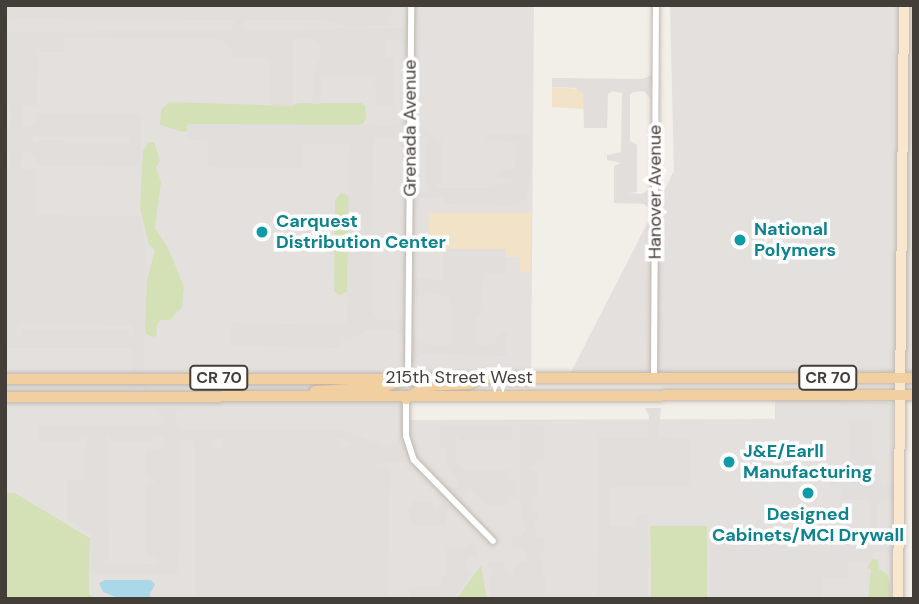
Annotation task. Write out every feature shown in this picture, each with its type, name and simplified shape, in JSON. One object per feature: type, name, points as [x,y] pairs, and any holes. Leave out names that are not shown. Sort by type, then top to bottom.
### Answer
[{"type":"main road","points":[[289,398],[308,391],[385,387],[408,377]]},
{"type":"main road","points":[[406,398],[425,386],[542,377]]},
{"type":"main road","name":"215th Street West","points":[[5,379],[914,378]]},
{"type":"main road","name":"215th Street West","points":[[5,397],[914,395]]},
{"type":"street","name":"Grenada Avenue","points":[[408,377],[411,5]]},
{"type":"street","name":"Hanover Avenue","points":[[654,379],[656,5]]},
{"type":"street","points":[[898,599],[904,5]]},
{"type":"street","points":[[406,398],[406,436],[414,460],[494,541]]},
{"type":"shaded area","points":[[5,5],[534,5],[531,388],[408,388],[407,420],[775,419],[775,398],[893,403],[892,599],[707,599],[707,526],[650,526],[651,599],[99,599],[89,594],[90,538],[15,493],[5,493]]},
{"type":"shaded area","points":[[16,5],[330,5],[331,10],[345,5],[392,5],[391,26],[348,27],[324,20],[244,20],[243,26],[246,30],[406,28],[406,48],[398,39],[389,39],[385,46],[385,58],[394,59],[394,106],[376,106],[375,75],[321,76],[321,104],[313,104],[313,72],[321,56],[320,44],[313,39],[293,39],[293,106],[269,105],[269,58],[232,57],[232,51],[221,39],[64,37],[64,52],[38,52],[37,106],[22,106],[22,123],[25,127],[36,123],[37,113],[141,114],[141,166],[36,165],[35,156],[27,150],[22,154],[21,169],[36,170],[36,215],[140,216],[146,249],[144,376],[146,384],[152,389],[128,389],[133,383],[131,348],[5,348],[5,170],[11,165],[10,154],[5,150],[5,129],[10,124],[11,115],[9,106],[5,105],[5,32],[232,30],[235,20],[5,19],[5,6],[16,8]],"holes":[[[130,131],[130,150],[128,142],[39,141],[38,145],[31,139],[37,134],[39,137],[128,138]],[[18,324],[128,325],[133,327],[133,335],[129,337],[128,329],[22,329],[19,337],[16,334]]]},
{"type":"shaded area","points":[[670,5],[914,5],[914,374],[569,376],[674,171]]},
{"type":"shaded area","points":[[652,75],[650,98],[644,91],[630,95],[630,141],[637,145],[637,192],[629,193],[641,194],[649,190],[649,208],[644,204],[614,203],[614,166],[621,163],[607,160],[607,155],[621,152],[622,93],[612,91],[608,94],[607,128],[584,128],[583,94],[576,88],[552,87],[552,78],[642,79]]},
{"type":"shaded area","points":[[404,119],[405,149],[396,137],[376,137],[373,142],[372,311],[378,320],[400,320],[403,316],[403,336],[394,330],[369,329],[351,339],[342,340],[341,348],[231,346],[231,323],[346,325],[347,330],[349,139],[347,144],[303,144],[302,168],[208,167],[208,141],[187,139],[187,124],[397,125]]},
{"type":"shaded area","points":[[415,124],[432,133],[435,140],[442,140],[442,184],[436,184],[438,188],[488,188],[491,185],[514,183],[513,179],[497,178],[497,173],[515,168],[516,142],[486,139],[486,135],[531,135],[530,181],[525,200],[516,205],[445,204],[444,197],[421,198],[414,204],[414,185],[418,189],[426,188],[426,142],[421,137],[415,140]]},
{"type":"shaded area","points":[[443,249],[506,249],[506,273],[484,273],[480,316],[476,316],[476,345],[495,345],[499,333],[507,333],[506,356],[421,354],[412,362],[413,334],[422,344],[445,346],[452,343],[453,311],[449,298],[429,291],[416,297],[413,305],[413,271],[418,278],[443,280]]},
{"type":"shaded area","points":[[645,408],[661,408],[658,437],[691,438],[691,486],[609,487],[610,526],[635,526],[636,515],[649,515],[647,599],[597,599],[598,437],[648,437],[649,416]]},
{"type":"shaded area","points":[[153,409],[182,409],[176,412],[177,426],[180,429],[342,429],[387,448],[395,445],[399,437],[406,463],[391,462],[373,466],[390,469],[388,599],[195,599],[195,445],[190,438],[180,442],[179,574],[92,574],[92,534],[67,519],[67,480],[84,482],[85,442],[91,442],[92,439],[81,436],[80,442],[40,442],[38,426],[163,425],[165,417]],"holes":[[[152,435],[164,437],[163,449],[147,450],[146,463],[146,476],[155,478],[154,484],[146,484],[147,557],[158,557],[158,564],[105,565],[104,560],[109,560],[108,442],[101,439],[109,436],[111,442],[151,442]],[[218,438],[341,438],[348,440],[352,446],[341,448],[339,439],[223,439],[223,448],[213,449],[211,443]]]},
{"type":"shaded area","points":[[872,420],[872,458],[878,462],[878,482],[885,486],[894,480],[894,503],[886,497],[877,503],[877,541],[887,541],[893,537],[893,554],[882,551],[873,553],[872,561],[849,562],[848,579],[822,579],[822,599],[710,599],[711,538],[786,538],[787,550],[830,550],[831,537],[871,537],[870,500],[841,500],[841,487],[830,487],[830,468],[849,464],[849,421]]},
{"type":"shaded area","points":[[440,425],[513,425],[511,440],[459,440],[458,434],[456,436],[456,461],[465,470],[508,470],[508,481],[515,481],[516,498],[509,498],[509,505],[486,505],[472,491],[473,487],[463,494],[462,503],[449,489],[456,488],[460,482],[447,466],[447,448],[440,447]]},
{"type":"shaded area","points":[[520,426],[544,426],[544,460],[538,460],[531,470],[537,471],[537,495],[531,496],[531,510],[539,511],[539,520],[532,522],[538,538],[544,539],[542,579],[546,579],[546,584],[542,585],[545,586],[545,599],[491,599],[488,562],[502,561],[512,577],[512,571],[521,562],[528,563],[524,550],[516,546],[512,550],[512,534],[520,537],[526,531],[521,518]]},
{"type":"shaded area","points":[[442,499],[453,510],[446,513],[445,525],[412,525],[408,509],[412,508],[412,501],[432,501],[435,509],[441,505]]},
{"type":"shaded area","points":[[474,540],[479,557],[467,556],[467,569],[472,573],[452,599],[442,596],[441,599],[410,599],[409,587],[441,587],[442,577],[446,576],[446,549],[465,548]]},
{"type":"green space","points":[[169,102],[293,106],[298,103],[361,103],[365,106],[366,118],[363,124],[337,128],[212,124],[183,132],[160,125],[161,110]]},
{"type":"green space","points":[[149,142],[154,142],[160,161],[156,167],[161,182],[155,228],[168,248],[184,287],[182,307],[170,320],[160,320],[156,327],[157,335],[153,337],[146,334],[145,329],[147,280],[155,250],[149,245],[140,208],[143,151]]},
{"type":"green space","points":[[341,193],[349,196],[349,202],[347,292],[339,295],[334,291],[335,200]]},
{"type":"green space","points":[[5,493],[15,493],[90,538],[89,594],[99,599],[5,599]]},
{"type":"green space","points":[[650,526],[707,526],[707,599],[651,599]]},
{"type":"green space","points":[[872,559],[878,560],[879,569],[888,575],[892,599],[868,599],[871,569],[867,568]]},
{"type":"green space","points":[[481,565],[487,599],[457,599],[457,598]]},
{"type":"sand","points":[[552,87],[579,89],[584,97],[584,109],[552,107]]},
{"type":"sand","points":[[429,213],[531,213],[531,273],[520,272],[520,257],[506,257],[506,249],[428,249]]},
{"type":"water","points":[[105,580],[151,580],[155,585],[150,593],[151,599],[121,599],[103,592],[99,583]]},
{"type":"place","name":"Carquest Distribution Center","points":[[262,232]]},
{"type":"place","name":"National Polymers","points":[[740,240]]},
{"type":"place","name":"J&E/Earll Manufacturing","points":[[729,462]]},
{"type":"place","name":"Designed Cabinets/MCI Drywall","points":[[808,493]]}]
